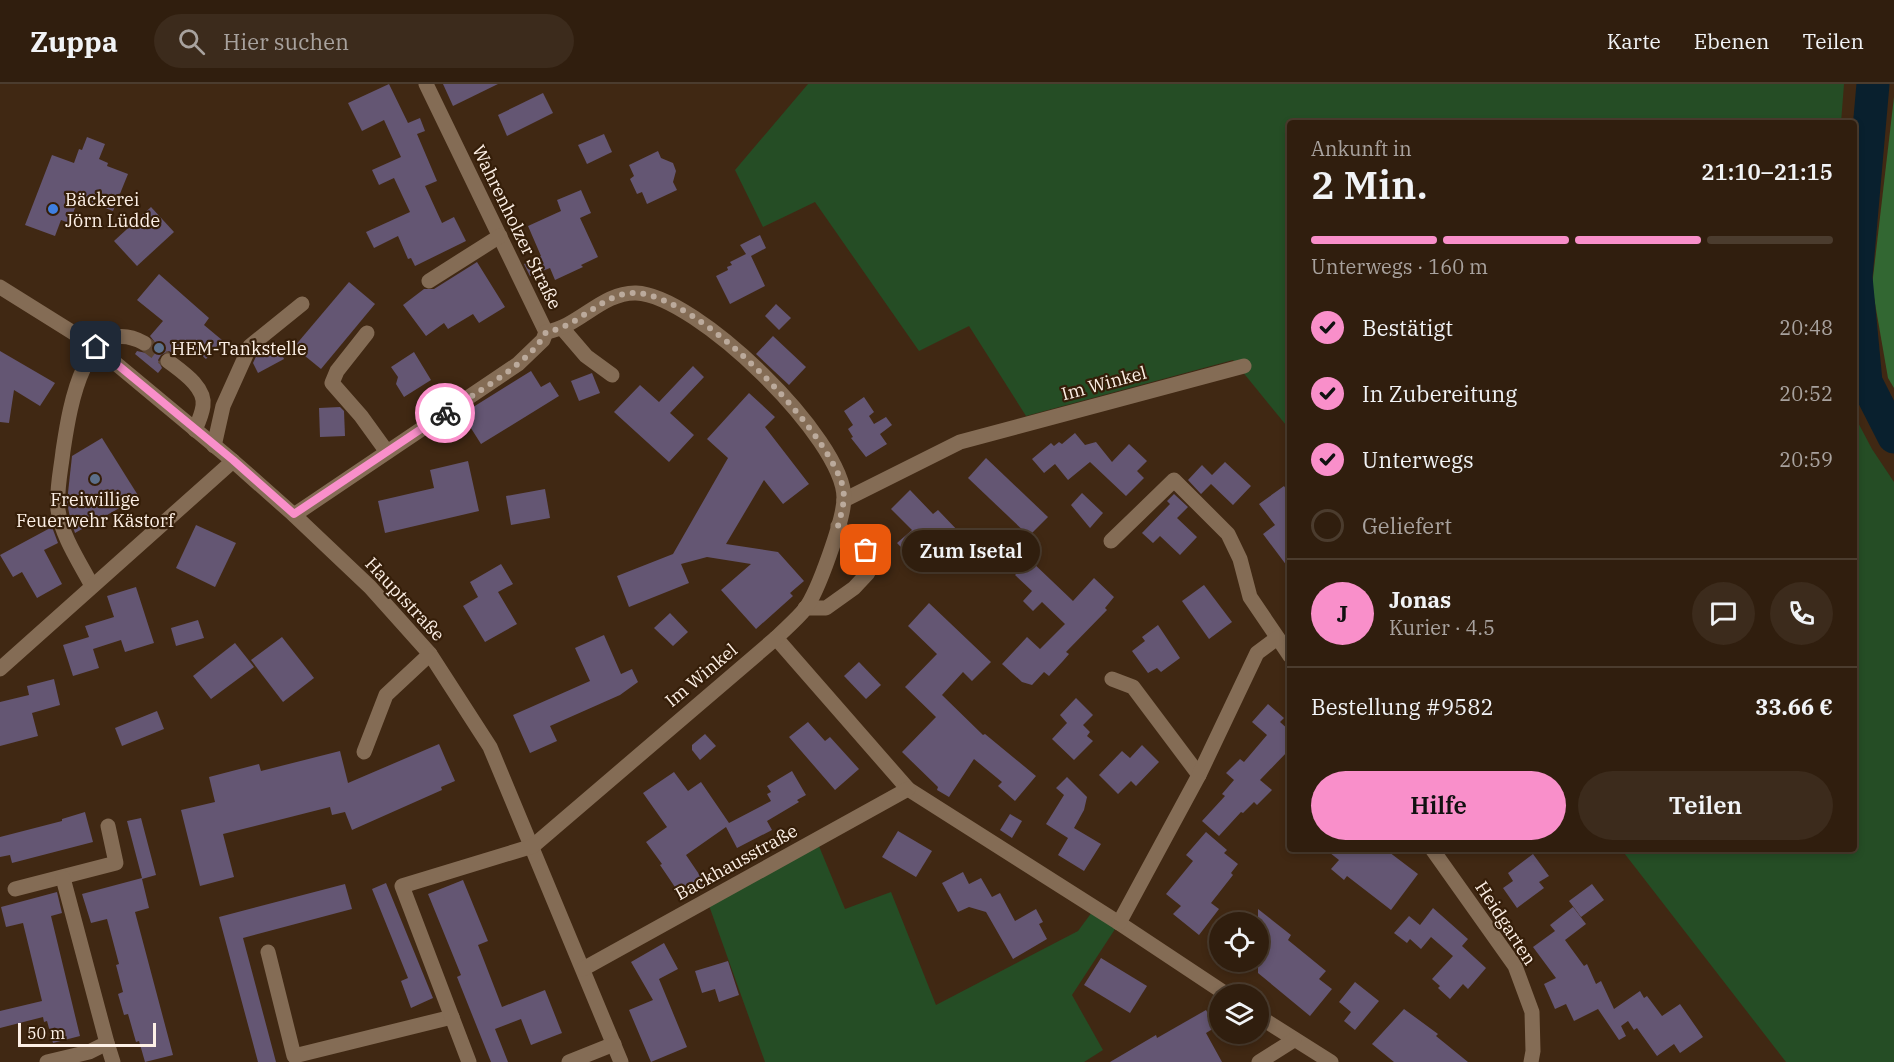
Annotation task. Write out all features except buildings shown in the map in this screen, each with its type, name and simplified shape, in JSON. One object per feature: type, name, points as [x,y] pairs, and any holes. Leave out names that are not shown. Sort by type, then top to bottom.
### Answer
[{"type":"street","name":"Wahrenholzer Straße","points":[[294,514],[518,364],[543,340],[546,332],[426,84]]},
{"type":"street","points":[[429,281],[500,236]]},
{"type":"street","name":"Hauptstraße","points":[[0,287],[96,347],[233,460],[294,514],[370,587],[430,654],[490,747],[621,1062]]},
{"type":"street","name":"Im Winkel","points":[[533,846],[776,638],[805,608],[820,577],[838,526],[844,500],[842,483],[827,450],[800,416],[742,354],[714,331],[688,314],[652,295],[621,294],[610,298],[562,328],[546,332]]},
{"type":"street","points":[[214,446],[223,406],[250,346],[302,304]]},
{"type":"street","points":[[562,328],[586,356],[612,375]]},
{"type":"street","points":[[367,333],[337,371],[332,383],[361,416],[387,452]]},
{"type":"street","points":[[93,586],[65,533],[59,512],[58,491],[69,409],[86,362],[96,347],[117,335],[135,338],[144,343]]},
{"type":"street","points":[[168,361],[192,381],[203,400],[203,408],[195,430]]},
{"type":"street","name":"Im Winkel","points":[[844,500],[960,442],[1244,366]]},
{"type":"street","points":[[0,669],[233,460]]},
{"type":"street","points":[[1111,541],[1174,480],[1228,534],[1240,559],[1250,597],[1287,652]]},
{"type":"street","points":[[805,608],[826,608],[854,588],[868,573],[866,550],[838,526]]},
{"type":"street","points":[[776,638],[908,789],[1211,984]]},
{"type":"street","points":[[1119,923],[1199,774],[1257,653],[1277,638]]},
{"type":"street","points":[[364,752],[386,695],[430,654]]},
{"type":"street","points":[[1112,679],[1133,687],[1199,774]]},
{"type":"street","name":"Backhausstraße","points":[[583,969],[908,789]]},
{"type":"street","points":[[15,889],[116,863],[108,826]]},
{"type":"street","points":[[469,1062],[402,886],[533,846]]},
{"type":"street","name":"Heidgarten","points":[[1433,852],[1515,966],[1532,1012],[1531,1062]]},
{"type":"street","points":[[63,878],[113,1062]]},
{"type":"street","points":[[268,952],[294,1056],[452,1017]]},
{"type":"street","points":[[1269,1023],[1330,1062]]},
{"type":"street","points":[[1258,1062],[1294,1040]]},
{"type":"street","points":[[47,1062],[89,1052],[107,1043]]},
{"type":"street","points":[[569,1062],[614,1044]]},
{"type":"green space","points":[[808,84],[1844,84],[1841,120],[1287,120],[1287,426],[1233,360],[1026,416],[969,326],[919,351],[815,202],[763,227],[735,170]]},
{"type":"green space","points":[[1894,97],[1894,388],[1888,378],[1872,286]]},
{"type":"green space","points":[[1857,421],[1894,482],[1894,1062],[1786,1062],[1623,852],[1857,852]]},
{"type":"green space","points":[[816,839],[845,909],[891,892],[936,1005],[1078,931],[1095,908],[1119,923],[1072,995],[1103,1050],[1084,1062],[765,1062],[707,900]]},
{"type":"waterway","points":[[1857,266],[1873,84]]},
{"type":"waterway","points":[[1873,88],[1877,84]]},
{"type":"waterway","points":[[1857,288],[1866,382],[1894,437]]},
{"type":"tunnel","points":[[144,343],[168,361]]},
{"type":"way so far","points":[[445,413],[518,364],[543,340],[546,332],[556,331],[569,325],[610,298],[621,294],[652,295],[714,331],[742,354],[800,416],[827,450],[842,483],[844,500],[838,526],[866,550]]},
{"type":"place","name":"Bäckerei Jörn Lüdde","points":[[53,209]]},
{"type":"place","name":"HEM-Tankstelle","points":[[159,348]]},
{"type":"place","name":"Freiwillige Feuerwehr Kästorf","points":[[95,479]]},
{"type":"place","name":"Zum Isetal","points":[[866,550]]},
{"type":"route","points":[[96,347],[233,460],[294,514],[445,413]]}]
